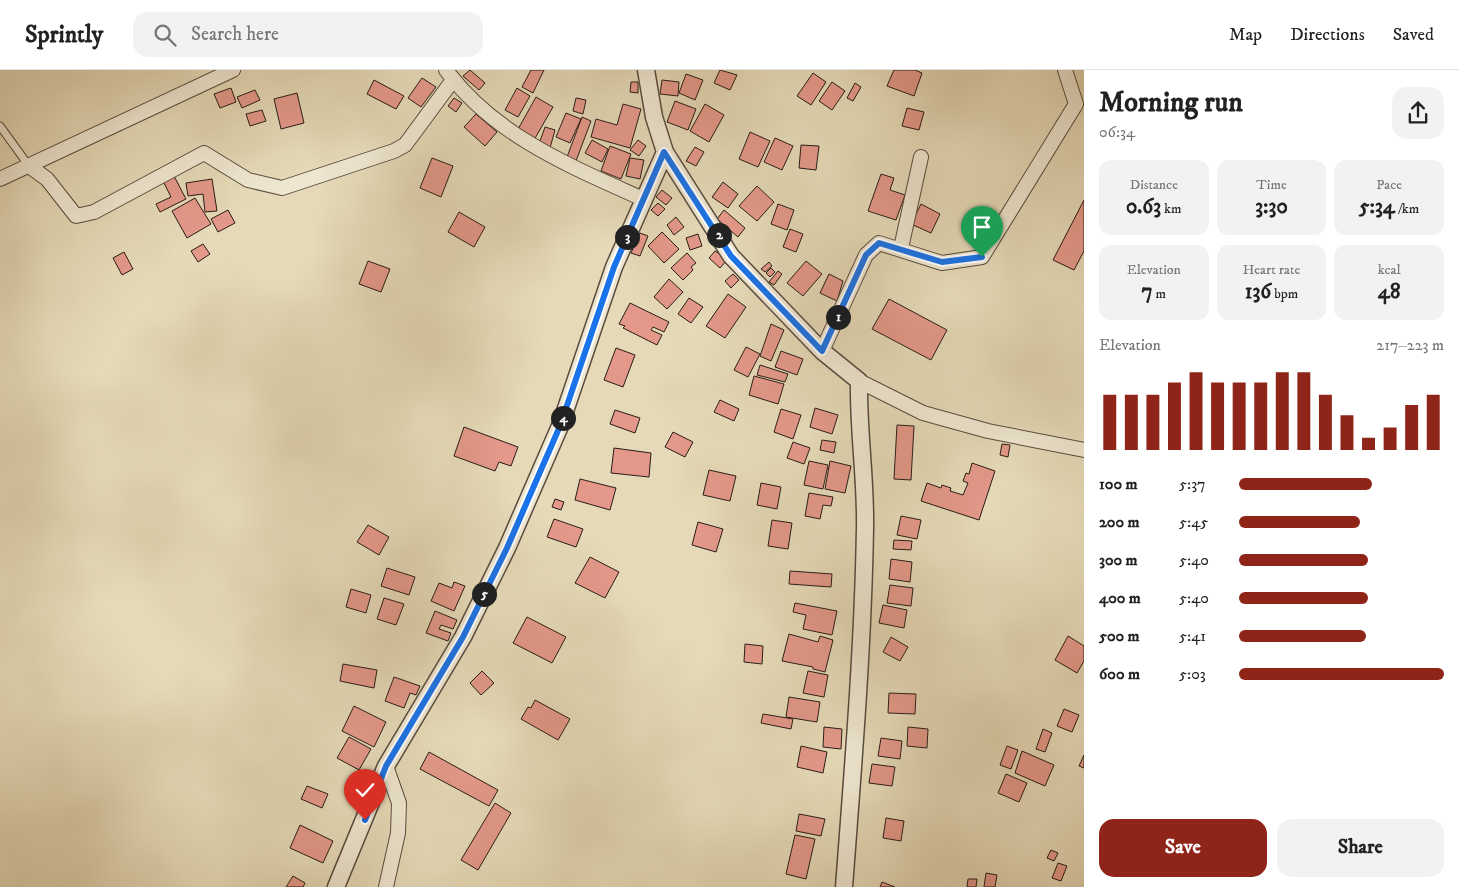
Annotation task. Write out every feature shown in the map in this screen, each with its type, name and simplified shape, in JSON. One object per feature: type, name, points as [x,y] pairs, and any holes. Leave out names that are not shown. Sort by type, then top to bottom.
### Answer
[{"type":"street","points":[[0,179],[233,70]]},
{"type":"street","points":[[646,70],[654,118],[664,152],[731,256],[822,351],[858,381],[923,413],[988,431],[1084,450]]},
{"type":"street","points":[[822,351],[866,255],[879,243],[942,262],[982,257],[1076,104],[1065,70]]},
{"type":"street","points":[[29,166],[47,179],[76,216],[94,212],[204,153],[248,180],[282,188],[394,151],[405,145],[449,75],[514,134],[547,155],[643,198]]},
{"type":"street","points":[[336,887],[386,766],[463,637],[507,548],[560,426],[614,267],[664,152]]},
{"type":"street","points":[[900,248],[921,157]]},
{"type":"street","points":[[844,887],[856,720],[866,526],[858,419],[858,381]]},
{"type":"street","points":[[386,766],[399,804],[398,834],[386,887]]},
{"type":"lane","points":[[0,126],[29,166]]},
{"type":"building","points":[[470,70],[485,83],[479,90],[463,76]]},
{"type":"building","points":[[531,70],[544,70],[533,93],[522,87]]},
{"type":"building","points":[[720,70],[737,75],[730,90],[714,83]]},
{"type":"building","points":[[894,70],[915,70],[922,73],[914,96],[887,86]]},
{"type":"building","points":[[813,73],[826,82],[811,105],[797,96]]},
{"type":"building","points":[[686,74],[703,80],[695,100],[679,93]]},
{"type":"building","points":[[422,78],[436,87],[421,107],[408,98]]},
{"type":"building","points":[[374,80],[404,96],[396,109],[367,94]]},
{"type":"building","points":[[662,80],[679,82],[678,96],[660,94]]},
{"type":"building","points":[[631,82],[638,82],[638,93],[630,92]]},
{"type":"building","points":[[832,82],[845,91],[832,110],[819,101]]},
{"type":"building","points":[[855,83],[861,87],[853,101],[847,98]]},
{"type":"building","points":[[231,88],[236,102],[220,108],[214,94]]},
{"type":"building","points":[[517,88],[530,96],[518,117],[505,110]]},
{"type":"building","points":[[255,90],[260,100],[242,108],[237,97]]},
{"type":"building","points":[[297,93],[304,123],[281,129],[274,99]]},
{"type":"building","points":[[536,97],[553,107],[534,140],[517,131]]},
{"type":"building","points":[[454,98],[462,103],[456,112],[448,106]]},
{"type":"building","points":[[576,98],[586,100],[583,114],[573,111]]},
{"type":"building","points":[[675,101],[696,109],[688,130],[667,122]]},
{"type":"building","points":[[623,104],[641,109],[630,148],[591,137],[596,119],[617,125]]},
{"type":"building","points":[[705,104],[724,115],[709,142],[690,131]]},
{"type":"building","points":[[907,108],[924,112],[919,130],[902,126]]},
{"type":"building","points":[[262,110],[266,121],[250,126],[246,114]]},
{"type":"building","points":[[566,113],[581,119],[570,143],[556,137]]},
{"type":"building","points":[[476,114],[497,132],[485,146],[464,127]]},
{"type":"building","points":[[582,117],[591,121],[576,161],[567,157]]},
{"type":"building","points":[[545,127],[555,130],[550,148],[539,144]]},
{"type":"building","points":[[750,132],[770,141],[758,167],[739,159]]},
{"type":"building","points":[[775,138],[793,146],[782,170],[764,162]]},
{"type":"building","points":[[592,140],[608,149],[602,162],[585,153]]},
{"type":"building","points":[[638,140],[646,146],[639,156],[630,150]]},
{"type":"building","points":[[801,145],[819,146],[816,170],[799,168]]},
{"type":"building","points":[[610,146],[631,154],[621,179],[601,171]]},
{"type":"building","points":[[695,147],[704,152],[696,166],[686,161]]},
{"type":"building","points":[[432,158],[453,166],[441,197],[420,188]]},
{"type":"building","points":[[630,158],[644,160],[640,179],[626,176]]},
{"type":"building","points":[[881,174],[894,178],[890,190],[905,195],[896,220],[868,211]]},
{"type":"building","points":[[174,176],[186,199],[160,212],[156,204],[171,197],[163,181]]},
{"type":"building","points":[[212,179],[217,211],[205,212],[203,194],[188,196],[186,183]]},
{"type":"building","points":[[723,182],[738,194],[728,208],[712,197]]},
{"type":"building","points":[[757,186],[774,202],[757,221],[739,206]]},
{"type":"building","points":[[662,190],[672,198],[666,205],[656,197]]},
{"type":"building","points":[[195,198],[211,224],[187,238],[172,211]]},
{"type":"building","points":[[1084,200],[1084,251],[1074,270],[1053,260]]},
{"type":"building","points":[[658,203],[665,209],[658,216],[651,210]]},
{"type":"building","points":[[778,204],[794,210],[787,230],[771,224]]},
{"type":"building","points":[[921,204],[940,214],[931,233],[911,224]]},
{"type":"building","points":[[228,210],[235,223],[218,232],[211,219]]},
{"type":"building","points":[[724,210],[745,228],[738,237],[717,219]]},
{"type":"building","points":[[459,212],[485,227],[474,247],[448,232]]},
{"type":"building","points":[[676,217],[684,227],[674,235],[667,225]]},
{"type":"building","points":[[790,229],[803,234],[796,252],[783,247]]},
{"type":"building","points":[[662,232],[679,249],[664,263],[648,246]]},
{"type":"building","points":[[640,233],[648,236],[640,256],[631,253]]},
{"type":"building","points":[[698,234],[702,246],[690,250],[686,238]]},
{"type":"building","points":[[203,244],[210,254],[198,262],[191,251]]},
{"type":"building","points":[[715,251],[728,259],[720,268],[709,258]]},
{"type":"building","points":[[124,252],[133,269],[122,275],[113,258]]},
{"type":"building","points":[[687,253],[696,263],[691,267],[693,270],[683,280],[671,268]]},
{"type":"building","points":[[368,261],[390,269],[381,292],[359,284]]},
{"type":"building","points":[[806,261],[822,274],[803,296],[787,283]]},
{"type":"building","points":[[769,262],[772,266],[765,272],[761,269]]},
{"type":"building","points":[[771,268],[775,272],[770,277],[766,273]]},
{"type":"building","points":[[778,271],[782,274],[774,285],[769,282]]},
{"type":"building","points":[[733,274],[739,280],[731,288],[725,281]]},
{"type":"building","points":[[829,274],[843,281],[837,301],[820,293]]},
{"type":"building","points":[[669,279],[683,292],[667,309],[654,297]]},
{"type":"building","points":[[728,294],[746,307],[725,338],[706,326]]},
{"type":"building","points":[[689,298],[703,307],[691,323],[678,314]]},
{"type":"building","points":[[889,299],[947,330],[931,360],[872,329]]},
{"type":"building","points":[[630,303],[669,322],[664,332],[653,327],[651,330],[662,335],[657,345],[623,328],[625,326],[619,324]]},
{"type":"building","points":[[771,324],[784,330],[771,361],[760,356]]},
{"type":"building","points":[[746,347],[760,354],[748,377],[734,370]]},
{"type":"building","points":[[616,348],[635,355],[623,387],[604,380]]},
{"type":"building","points":[[781,351],[803,359],[797,375],[775,367]]},
{"type":"building","points":[[760,365],[788,374],[785,382],[757,375]]},
{"type":"building","points":[[754,376],[784,384],[778,404],[749,395]]},
{"type":"building","points":[[720,400],[739,409],[734,421],[714,412]]},
{"type":"building","points":[[815,408],[838,415],[832,434],[810,427]]},
{"type":"building","points":[[781,409],[801,415],[793,439],[774,432]]},
{"type":"building","points":[[615,410],[640,418],[635,433],[610,424]]},
{"type":"building","points":[[897,425],[914,426],[911,480],[894,479]]},
{"type":"building","points":[[464,427],[518,447],[511,466],[499,462],[495,471],[454,456]]},
{"type":"building","points":[[673,432],[693,442],[685,457],[665,447]]},
{"type":"building","points":[[822,440],[836,442],[834,453],[820,450]]},
{"type":"building","points":[[793,442],[810,448],[804,464],[787,458]]},
{"type":"building","points":[[1002,444],[1010,445],[1008,457],[1000,455]]},
{"type":"building","points":[[614,448],[651,453],[649,477],[611,473]]},
{"type":"building","points":[[809,461],[828,465],[823,489],[804,485]]},
{"type":"building","points":[[830,461],[851,466],[845,493],[825,489]]},
{"type":"building","points":[[972,463],[995,471],[979,520],[921,501],[927,483],[941,488],[942,485],[951,488],[950,491],[963,495],[968,483],[963,481],[966,473],[969,474]]},
{"type":"building","points":[[709,470],[736,476],[730,501],[703,495]]},
{"type":"building","points":[[580,479],[616,488],[610,510],[575,500]]},
{"type":"building","points":[[761,483],[781,487],[777,509],[757,505]]},
{"type":"building","points":[[809,493],[833,497],[831,506],[823,505],[820,519],[805,516]]},
{"type":"building","points":[[555,499],[564,502],[561,510],[552,507]]},
{"type":"building","points":[[901,516],[921,520],[917,539],[897,535]]},
{"type":"building","points":[[554,519],[583,529],[576,547],[547,537]]},
{"type":"building","points":[[772,520],[792,523],[788,549],[768,546]]},
{"type":"building","points":[[698,522],[723,529],[716,552],[692,545]]},
{"type":"building","points":[[368,525],[389,537],[379,555],[357,542]]},
{"type":"building","points":[[894,540],[912,541],[911,550],[893,549]]},
{"type":"building","points":[[590,557],[619,572],[605,598],[575,583]]},
{"type":"building","points":[[891,559],[912,562],[910,582],[889,579]]},
{"type":"building","points":[[387,568],[415,577],[409,595],[381,586]]},
{"type":"building","points":[[790,571],[832,574],[831,587],[789,584]]},
{"type":"building","points":[[454,582],[465,586],[454,611],[431,601],[439,583],[452,588]]},
{"type":"building","points":[[890,585],[913,588],[911,606],[887,603]]},
{"type":"building","points":[[351,589],[371,595],[366,613],[346,607]]},
{"type":"building","points":[[384,598],[404,604],[396,625],[377,619]]},
{"type":"building","points":[[795,603],[837,611],[832,635],[803,629],[806,615],[793,612]]},
{"type":"building","points":[[883,605],[907,610],[904,628],[879,623]]},
{"type":"building","points":[[435,611],[457,620],[453,629],[441,625],[439,629],[451,633],[448,641],[426,633]]},
{"type":"building","points":[[527,617],[566,637],[552,663],[513,643]]},
{"type":"building","points":[[789,634],[818,642],[820,636],[833,640],[825,672],[813,669],[813,667],[782,661]]},
{"type":"building","points":[[1068,636],[1084,646],[1084,661],[1077,673],[1055,660]]},
{"type":"building","points":[[891,637],[908,647],[900,661],[883,652]]},
{"type":"building","points":[[745,644],[763,646],[762,664],[744,662]]},
{"type":"building","points":[[343,664],[377,670],[374,688],[340,681]]},
{"type":"building","points":[[482,671],[494,683],[481,695],[470,683]]},
{"type":"building","points":[[808,671],[828,675],[824,697],[803,693]]},
{"type":"building","points":[[394,677],[420,686],[416,695],[410,693],[404,708],[385,701]]},
{"type":"building","points":[[889,693],[916,694],[915,714],[888,713]]},
{"type":"building","points":[[789,697],[820,702],[817,722],[786,717]]},
{"type":"building","points":[[535,700],[570,719],[558,740],[521,719],[528,707],[531,708]]},
{"type":"building","points":[[354,706],[386,722],[374,747],[342,731]]},
{"type":"building","points":[[1064,709],[1079,715],[1072,732],[1057,726]]},
{"type":"building","points":[[763,714],[793,719],[791,729],[761,723]]},
{"type":"building","points":[[824,727],[842,729],[841,749],[823,747]]},
{"type":"building","points":[[908,727],[928,729],[927,748],[907,746]]},
{"type":"building","points":[[1043,729],[1052,733],[1045,752],[1036,749]]},
{"type":"building","points":[[349,737],[371,749],[359,770],[337,758]]},
{"type":"building","points":[[881,738],[902,741],[900,759],[878,756]]},
{"type":"building","points":[[801,746],[827,752],[823,773],[797,767]]},
{"type":"building","points":[[1007,746],[1018,750],[1011,769],[1000,765]]},
{"type":"building","points":[[1022,751],[1054,765],[1045,786],[1015,773]]},
{"type":"building","points":[[429,752],[498,790],[489,806],[420,769]]},
{"type":"building","points":[[1084,755],[1084,768],[1079,766]]},
{"type":"building","points":[[872,764],[895,767],[892,786],[869,783]]},
{"type":"building","points":[[1006,774],[1027,783],[1019,802],[998,793]]},
{"type":"building","points":[[307,786],[328,794],[322,808],[301,799]]},
{"type":"building","points":[[495,803],[511,813],[478,870],[461,860]]},
{"type":"building","points":[[799,814],[825,819],[821,836],[796,831]]},
{"type":"building","points":[[886,818],[904,821],[901,841],[883,838]]},
{"type":"building","points":[[300,825],[333,841],[323,863],[290,848]]},
{"type":"building","points":[[795,835],[815,839],[806,879],[786,874]]},
{"type":"building","points":[[1051,850],[1058,853],[1054,861],[1047,858]]},
{"type":"building","points":[[1058,863],[1067,866],[1061,881],[1052,878]]},
{"type":"building","points":[[986,873],[997,875],[995,887],[984,887]]},
{"type":"building","points":[[293,876],[305,883],[303,887],[286,887]]},
{"type":"building","points":[[968,879],[977,879],[976,887],[967,887]]},
{"type":"building","points":[[882,882],[895,887],[880,887]]},
{"type":"route","points":[[365,820],[386,766],[463,637],[507,548],[560,426],[614,267],[664,152],[688,186],[731,256],[822,351],[866,255],[879,243],[942,262],[982,257]]}]
